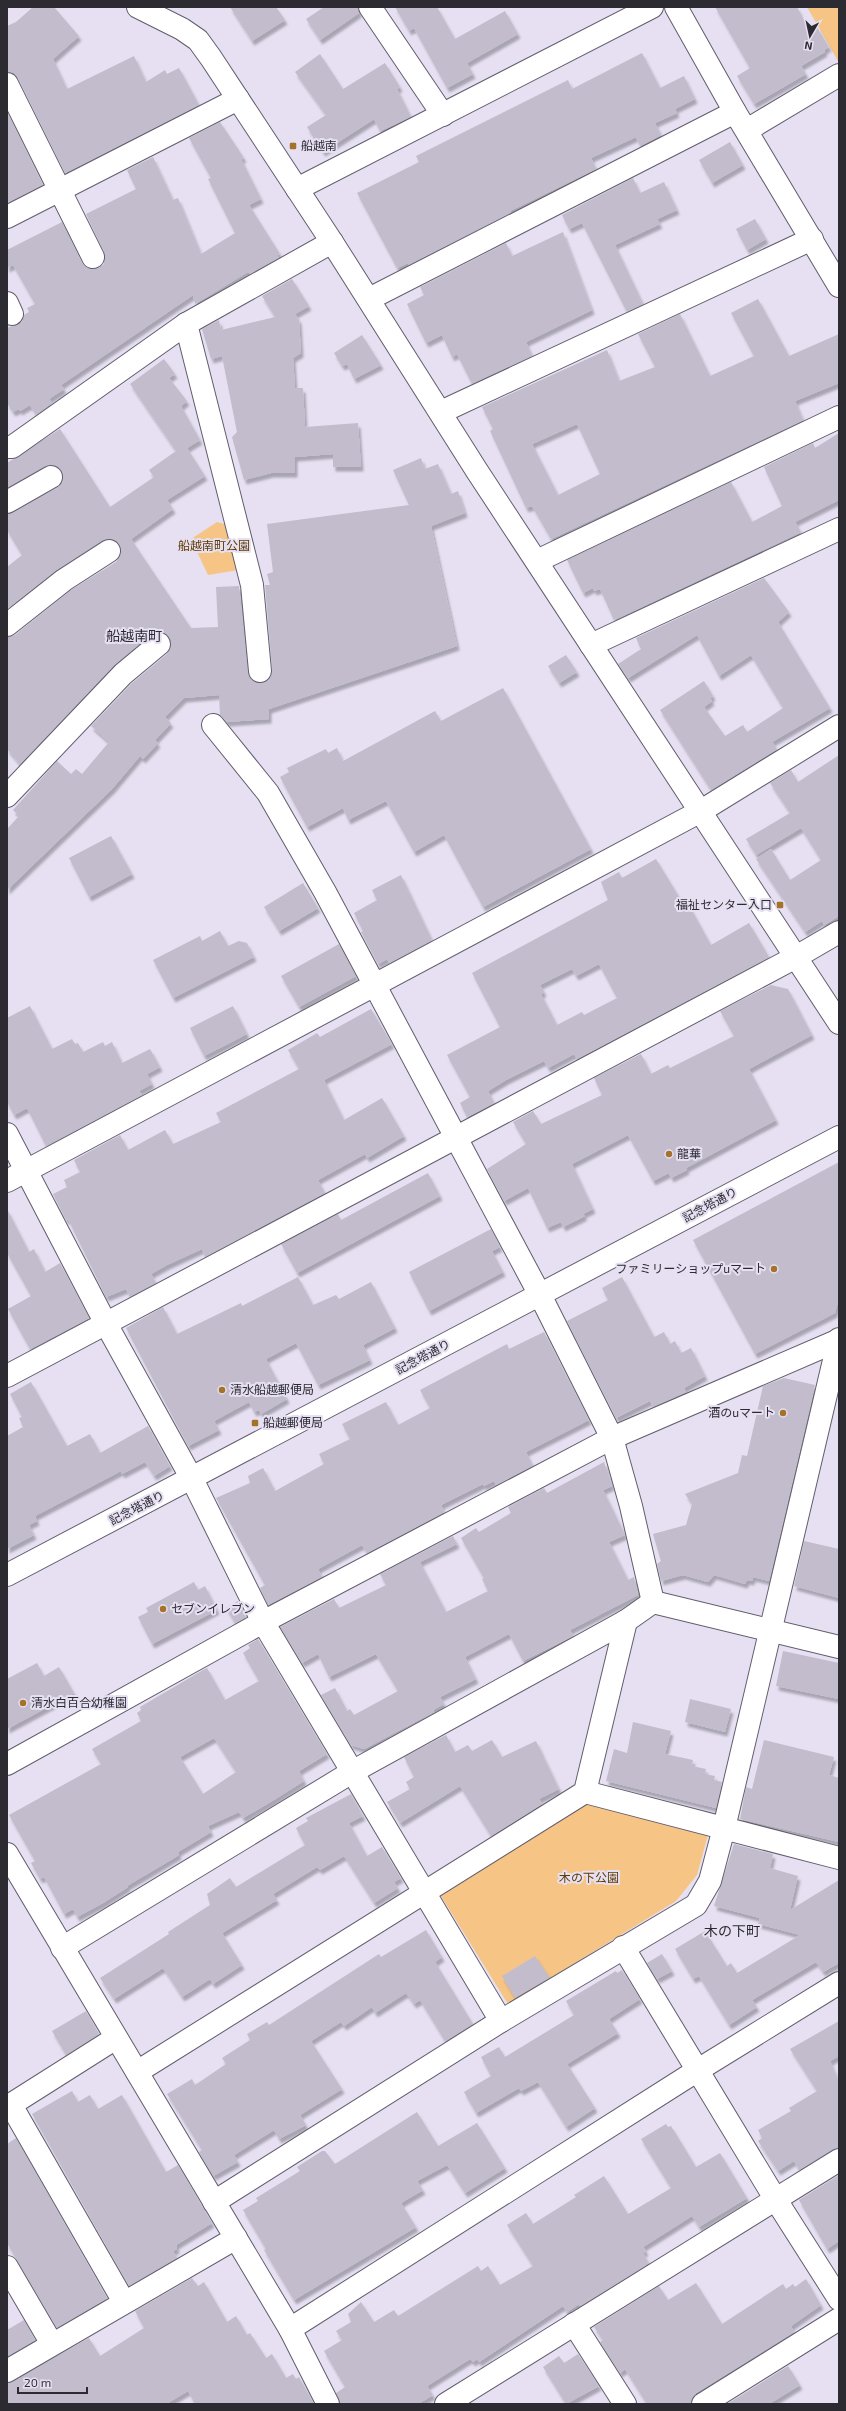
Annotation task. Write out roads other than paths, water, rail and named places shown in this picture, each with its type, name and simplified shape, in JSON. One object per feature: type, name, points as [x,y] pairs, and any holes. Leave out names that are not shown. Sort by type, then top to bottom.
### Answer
[{"type":"street","points":[[138,7],[182,29],[198,40],[332,242],[537,562],[839,1023]]},
{"type":"street","points":[[370,7],[443,115]]},
{"type":"street","points":[[297,189],[652,7]]},
{"type":"street","points":[[676,7],[741,121],[812,239],[831,255],[839,286]]},
{"type":"street","points":[[368,299],[839,75]]},
{"type":"street","points":[[7,84],[93,257]]},
{"type":"street","points":[[7,217],[238,99]]},
{"type":"street","points":[[441,412],[812,239]]},
{"type":"street","points":[[7,447],[12,447],[186,324],[332,242]]},
{"type":"street","points":[[186,324],[252,585],[260,671]]},
{"type":"street","points":[[537,562],[839,418]]},
{"type":"street","points":[[7,502],[51,477]]},
{"type":"street","points":[[591,644],[839,529]]},
{"type":"street","points":[[7,625],[64,580],[109,552]]},
{"type":"street","points":[[7,796],[123,674],[159,644]]},
{"type":"street","points":[[213,725],[268,792],[376,986],[540,1295],[612,1438],[631,1506],[653,1602]]},
{"type":"street","points":[[7,1181],[376,986],[701,811],[839,726]]},
{"type":"street","points":[[7,1376],[105,1322],[796,957],[839,932]]},
{"type":"street","points":[[7,1134],[105,1322],[192,1479],[263,1622],[501,2021]]},
{"type":"street","name":"記念塔通り","points":[[7,1575],[192,1479],[839,1137]]},
{"type":"street","points":[[7,1764],[263,1622],[612,1438],[839,1340]]},
{"type":"street","points":[[214,2202],[501,2021],[696,1905],[710,1881],[724,1828],[839,1340]]},
{"type":"street","points":[[62,1948],[352,1772],[626,1621],[653,1602],[770,1628],[839,1646]]},
{"type":"street","points":[[137,2072],[425,1894],[586,1792],[626,1621]]},
{"type":"street","points":[[586,1792],[839,1858]]},
{"type":"street","points":[[7,1854],[290,2329],[328,2404]]},
{"type":"street","points":[[624,1947],[776,2200],[839,2299]]},
{"type":"street","points":[[290,2329],[698,2070],[839,1983]]},
{"type":"street","points":[[116,2038],[9,2106],[124,2302]]},
{"type":"street","points":[[446,2404],[839,2160]]},
{"type":"street","points":[[7,2372],[52,2344],[236,2238]]},
{"type":"street","points":[[7,2267],[52,2344]]},
{"type":"street","points":[[703,2404],[839,2319]]},
{"type":"street","points":[[574,2324],[625,2404]]},
{"type":"place","name":"船越南","points":[[293,146]]},
{"type":"place","name":"福祉センター入口","points":[[780,905]]},
{"type":"place","name":"龍華","points":[[669,1154]]},
{"type":"place","name":"ファミリーショップuマート","points":[[774,1269]]},
{"type":"place","name":"清水船越郵便局","points":[[222,1390]]},
{"type":"place","name":"酒のuマート","points":[[783,1413]]},
{"type":"place","name":"船越郵便局","points":[[255,1423]]},
{"type":"place","name":"セブンイレブン","points":[[163,1609]]},
{"type":"place","name":"清水白百合幼稚園","points":[[23,1703]]},
{"type":"district","name":"船越南町","points":[[134,636]]},
{"type":"district","name":"木の下町","points":[[732,1931]]},
{"type":"park label","name":"船越南町公園","points":[[214,546]]},
{"type":"park label","name":"木の下公園","points":[[589,1878]]}]
